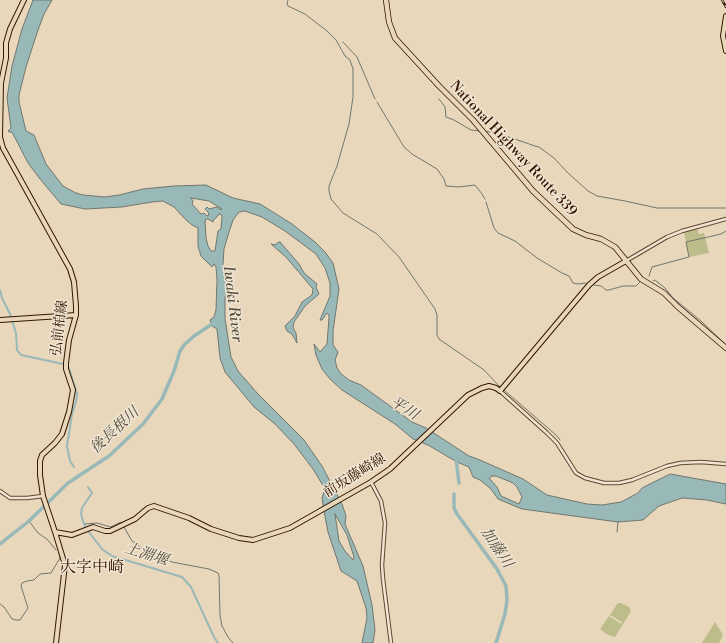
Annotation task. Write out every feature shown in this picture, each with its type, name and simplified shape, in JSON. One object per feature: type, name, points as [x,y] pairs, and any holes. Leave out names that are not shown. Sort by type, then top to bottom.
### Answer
[{"type":"highway","name":"National Highway Route 339","points":[[386,0],[389,22],[396,38],[438,86],[473,120],[533,191],[573,229],[608,242],[618,250],[641,279],[664,293],[678,308],[726,348]]},
{"type":"main road","name":"弘前柏線","points":[[24,0],[10,29],[6,43],[6,58],[1,84],[0,137],[3,148],[70,269],[75,296],[76,315],[69,340],[66,363],[66,369],[73,390],[72,401],[62,434],[41,458],[40,475],[43,496],[56,532],[65,565],[56,643]]},
{"type":"main road","points":[[726,16],[723,36],[726,51]]},
{"type":"main road","points":[[500,391],[517,373],[589,285],[626,261]]},
{"type":"main road","points":[[0,320],[76,315]]},
{"type":"main road","name":"前坂藤崎線","points":[[56,532],[72,535],[93,527],[110,531],[135,519],[148,508],[154,506],[189,518],[227,536],[249,540],[276,533],[297,524],[371,482],[390,469],[460,401],[475,391],[489,386],[500,391]]},
{"type":"street","points":[[626,261],[667,237],[682,231],[726,219]]},
{"type":"street","points":[[500,391],[548,433],[557,443],[576,473],[586,478],[604,483],[619,483],[680,463],[701,462],[726,464]]},
{"type":"street","points":[[371,482],[380,502],[385,523],[382,565],[391,643]]},
{"type":"street","points":[[0,491],[10,498],[43,496]]},
{"type":"green space","points":[[697,228],[699,234],[704,233],[709,253],[689,257],[684,232]]},
{"type":"green space","points":[[618,603],[629,607],[631,611],[615,637],[608,635],[600,629],[609,616],[621,624],[622,622],[610,615]]},
{"type":"green space","points":[[715,622],[723,635],[719,643],[702,643]]},
{"type":"water","points":[[33,0],[52,0],[44,14],[26,67],[19,95],[19,102],[26,131],[34,135],[46,164],[63,186],[83,195],[105,197],[143,189],[206,185],[233,198],[260,204],[292,224],[315,242],[333,263],[339,289],[333,331],[333,345],[338,352],[335,360],[337,368],[341,374],[349,380],[361,385],[412,422],[426,428],[469,456],[523,479],[547,495],[587,504],[602,505],[621,502],[638,493],[642,488],[670,474],[726,484],[726,504],[707,500],[682,498],[659,506],[643,520],[618,522],[522,509],[498,499],[491,489],[480,480],[473,477],[469,467],[457,462],[428,445],[413,439],[395,424],[342,390],[330,379],[322,369],[316,355],[314,344],[320,352],[327,344],[329,315],[327,313],[322,320],[320,320],[330,296],[330,283],[325,268],[316,254],[285,231],[262,217],[245,211],[239,212],[233,220],[229,232],[224,249],[223,264],[227,270],[229,292],[225,297],[225,319],[231,357],[238,371],[258,394],[304,440],[322,466],[342,504],[346,516],[345,524],[363,566],[372,605],[375,630],[373,643],[362,643],[367,618],[366,608],[357,581],[341,571],[328,532],[322,498],[325,489],[313,469],[294,444],[275,424],[254,407],[225,372],[220,358],[217,329],[212,326],[210,320],[214,317],[216,310],[216,267],[214,264],[212,267],[201,256],[198,246],[198,228],[186,220],[174,207],[163,201],[122,207],[85,209],[61,204],[28,163],[12,132],[8,131],[11,128],[7,98],[12,66],[22,29]],"holes":[[[191,198],[209,201],[222,209],[221,210],[217,207],[209,209],[207,207],[205,209],[209,215],[207,216],[204,213],[201,214],[192,204],[193,201]],[[220,214],[222,216],[221,229],[218,231],[215,251],[211,251],[206,238],[205,222],[206,219],[213,222]],[[496,476],[513,483],[517,487],[522,497],[519,504],[501,496],[497,487],[489,478]],[[335,514],[347,535],[354,557],[353,560],[339,541]]]},
{"type":"water","points":[[280,242],[299,264],[304,273],[317,284],[316,287],[319,294],[305,306],[294,322],[293,328],[296,333],[297,343],[292,334],[287,331],[285,326],[295,316],[302,302],[312,295],[313,289],[286,257],[271,244],[275,245]]},
{"type":"waterway","points":[[288,0],[288,6],[305,14],[336,40],[345,56],[350,60],[353,69],[353,97],[349,124],[337,166],[329,186],[331,199],[343,213],[377,234],[399,257],[435,309],[437,315],[437,335],[439,339],[484,370],[500,387]]},
{"type":"waterway","points":[[343,42],[357,57],[375,99]]},
{"type":"waterway","points":[[439,99],[445,107],[446,117],[471,130],[479,131]]},
{"type":"waterway","points":[[377,102],[404,147],[412,154],[437,169],[444,179],[446,186],[459,187],[475,185],[485,199]]},
{"type":"waterway","points":[[484,131],[497,133],[499,135],[539,147],[554,158],[588,191],[597,196],[657,208],[726,208]]},
{"type":"waterway","points":[[486,202],[494,228],[498,233],[515,241],[537,258],[569,276],[573,283],[586,283]]},
{"type":"waterway","points":[[649,276],[652,267],[689,257],[686,242],[721,234],[726,231]]},
{"type":"waterway","points":[[653,281],[655,280],[665,288],[673,298],[701,321],[726,345]]},
{"type":"waterway","points":[[594,285],[601,286],[606,290],[609,290],[623,286],[636,286],[641,281]]},
{"type":"waterway","name":"土淵堰","points":[[0,290],[16,333],[17,350],[21,355],[63,364],[69,368],[77,394],[67,446],[70,461],[74,467]]},
{"type":"waterway","name":"後長根川","points":[[0,544],[29,521],[68,483],[109,456],[143,424],[162,399],[174,371],[180,351],[184,345],[194,336],[215,322]]},
{"type":"waterway","points":[[504,390],[560,440]]},
{"type":"waterway","name":"加藤川","points":[[456,458],[459,483]]},
{"type":"waterway","name":"土淵堰","points":[[88,487],[92,493],[82,508],[81,514],[88,531],[103,550],[112,556],[182,577],[191,587],[218,643]]},
{"type":"waterway","name":"加藤川","points":[[454,494],[454,508],[457,514],[497,569],[506,586],[507,600],[505,614],[496,643]]},
{"type":"waterway","points":[[29,521],[38,533],[47,539],[56,550]]},
{"type":"waterway","points":[[84,524],[97,523],[111,527],[121,522],[122,524]]},
{"type":"waterway","points":[[617,532],[618,522]]},
{"type":"waterway","points":[[124,527],[132,541],[143,549],[172,562],[209,569],[218,573],[222,626],[233,643]]},
{"type":"waterway","points":[[0,604],[4,607],[12,619],[20,620],[28,608],[21,586],[22,583],[34,580],[40,574],[51,573],[60,558],[59,552]]},
{"type":"railway","points":[[722,0],[726,7]]},
{"type":"district","name":"大字中崎","points":[[92,568]]},
{"type":"water label","name":"Iwaki River","points":[[232,304]]},
{"type":"water label","name":"平川","points":[[404,409]]}]
